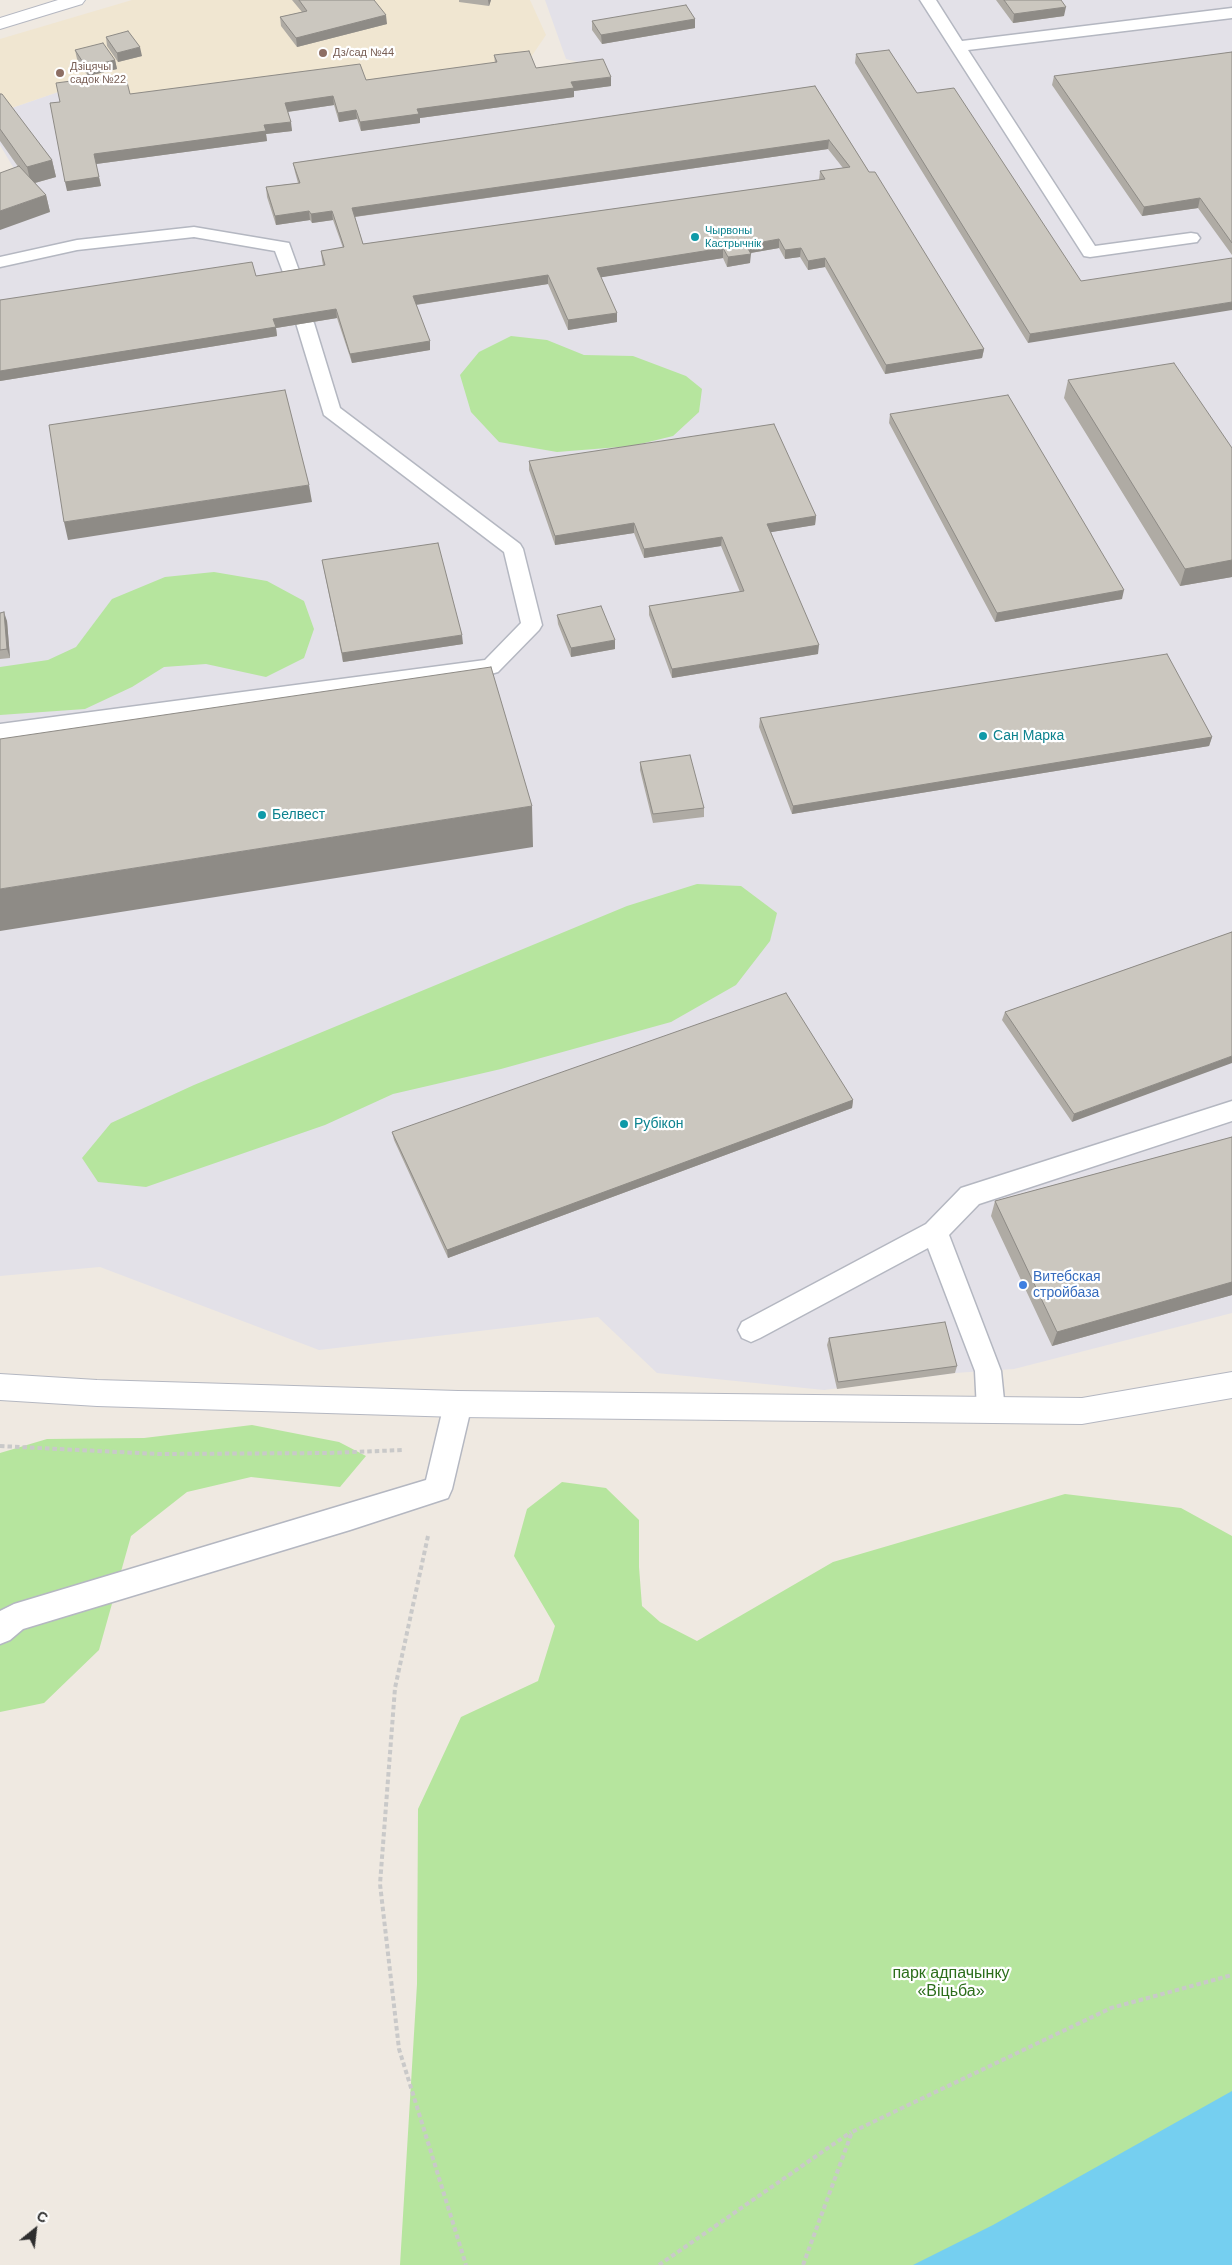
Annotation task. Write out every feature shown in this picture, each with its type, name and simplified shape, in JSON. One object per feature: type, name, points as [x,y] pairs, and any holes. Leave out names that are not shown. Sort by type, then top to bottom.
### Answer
[{"type":"street","points":[[0,24],[54,4],[76,0]]},
{"type":"street","points":[[0,1387],[458,1404],[1082,1411],[1232,1385]]},
{"type":"lane","points":[[928,0],[1090,252],[1191,238]]},
{"type":"lane","points":[[958,46],[1232,13]]},
{"type":"lane","points":[[0,262],[77,245],[194,232],[283,247],[293,279]]},
{"type":"lane","points":[[0,732],[491,667],[532,625],[513,549],[331,411],[305,323]]},
{"type":"lane","points":[[751,1330],[935,1232],[970,1196],[1232,1111]]},
{"type":"lane","points":[[935,1232],[988,1371],[991,1410]]},
{"type":"lane","points":[[0,1630],[14,1618],[438,1489],[458,1404]]},
{"type":"path","points":[[0,1446],[158,1454],[329,1453],[412,1450],[438,1489],[395,1688],[380,1884],[399,2049],[466,2265]]},
{"type":"path","points":[[659,2265],[852,2132],[1111,2008],[1232,1975]]},
{"type":"path","points":[[803,2265],[852,2132]]},
{"type":"shaded area","name":"Дз/сад №44","points":[[132,0],[530,0],[546,35],[529,60],[498,71],[131,103],[58,92],[0,112],[0,39]]},
{"type":"shaded area","points":[[545,0],[1232,0],[1232,1313],[1014,1369],[955,1373],[824,1390],[657,1373],[598,1317],[319,1350],[100,1267],[0,1276],[0,192],[23,184],[0,145],[0,112],[58,92],[537,77],[601,68],[566,59]]},
{"type":"green space","points":[[511,336],[547,340],[584,355],[633,356],[686,376],[702,389],[699,412],[673,436],[632,446],[557,452],[499,442],[471,412],[460,375],[479,352]]},
{"type":"green space","points":[[214,572],[267,581],[304,601],[314,629],[304,658],[266,677],[206,664],[164,667],[132,687],[85,709],[0,715],[0,667],[48,660],[76,647],[112,599],[165,577]]},
{"type":"green space","points":[[697,884],[741,886],[777,913],[770,941],[736,985],[671,1022],[501,1069],[393,1094],[325,1125],[146,1187],[98,1182],[82,1158],[111,1123],[194,1085],[627,906]]},
{"type":"green space","points":[[252,1425],[339,1442],[366,1456],[340,1487],[251,1477],[187,1492],[131,1536],[99,1650],[44,1703],[0,1712],[0,1453],[47,1439],[144,1438]]},
{"type":"green space","name":"парк адпачынку «Віцьба»","points":[[562,1482],[606,1488],[639,1520],[639,1567],[642,1606],[660,1622],[697,1641],[833,1562],[1065,1494],[1181,1508],[1232,1536],[1232,2265],[400,2265],[417,1984],[418,1809],[461,1717],[538,1681],[555,1626],[514,1556],[527,1509]]},
{"type":"water","points":[[1232,2091],[1232,2265],[913,2265],[993,2225]]},
{"type":"building","points":[[299,0],[374,0],[386,15],[296,38],[280,17],[307,11]]},
{"type":"building","points":[[1004,0],[1061,0],[1066,7],[1014,14]]},
{"type":"building","points":[[686,5],[695,19],[601,35],[592,21]]},
{"type":"building","points":[[128,31],[140,47],[117,53],[106,37]]},
{"type":"building","points":[[103,43],[115,60],[86,67],[75,50]]},
{"type":"building","points":[[889,50],[917,93],[954,88],[1081,281],[1232,258],[1232,302],[1030,334],[856,54]]},
{"type":"building","points":[[529,51],[536,68],[603,59],[611,77],[571,82],[574,88],[417,109],[419,114],[360,122],[356,110],[338,113],[333,96],[285,103],[291,122],[264,125],[266,131],[94,154],[99,177],[65,182],[50,103],[60,102],[56,83],[125,74],[130,94],[360,64],[366,80],[497,62],[494,55]]},
{"type":"building","points":[[1232,52],[1232,243],[1200,198],[1144,207],[1054,76]]},
{"type":"building","name":"Чырвоны Кастрычнік","points":[[815,86],[869,172],[875,172],[984,349],[886,365],[825,258],[808,261],[801,248],[785,250],[779,239],[746,245],[751,254],[728,257],[723,248],[597,268],[617,313],[568,320],[548,275],[413,296],[430,341],[350,354],[336,309],[273,319],[276,327],[0,371],[0,300],[252,262],[256,276],[325,265],[321,251],[344,247],[332,211],[311,214],[309,211],[275,216],[266,187],[300,183],[293,163]],"holes":[[[829,140],[850,167],[820,171],[825,179],[363,244],[352,208]]]},
{"type":"building","points":[[0,94],[2,94],[52,160],[27,167],[0,129]]},
{"type":"building","points":[[19,166],[46,195],[0,211],[0,173]]},
{"type":"building","points":[[1174,363],[1232,448],[1232,560],[1185,569],[1068,380]]},
{"type":"building","points":[[285,390],[309,485],[64,522],[49,425]]},
{"type":"building","points":[[1008,395],[1124,590],[997,613],[890,414]]},
{"type":"building","points":[[774,424],[816,516],[767,524],[819,645],[672,669],[649,606],[744,591],[722,537],[644,549],[634,523],[555,536],[529,461]]},
{"type":"building","points":[[438,543],[462,635],[342,653],[322,560]]},
{"type":"building","points":[[601,606],[615,640],[571,648],[557,615]]},
{"type":"building","points":[[4,612],[7,649],[0,650],[0,613]]},
{"type":"building","name":"Сан Марка","points":[[1167,654],[1212,737],[793,806],[760,718]]},
{"type":"building","name":"Белвест","points":[[491,667],[532,806],[0,889],[0,739]]},
{"type":"building","points":[[690,755],[704,808],[653,814],[640,762]]},
{"type":"building","points":[[1232,932],[1232,1056],[1074,1114],[1005,1012]]},
{"type":"building","name":"Рубікон","points":[[786,993],[853,1100],[447,1250],[392,1132]]},
{"type":"building","points":[[1232,1137],[1232,1282],[1057,1332],[995,1201]]},
{"type":"building","points":[[945,1322],[957,1366],[838,1382],[829,1338]]},
{"type":"place","name":"Дз/сад №44","points":[[323,53]]},
{"type":"place","name":"Дзіцячы садок №22","points":[[60,73]]},
{"type":"place","name":"Чырвоны Кастрычнік","points":[[695,237]]},
{"type":"place","name":"Сан Марка","points":[[983,736]]},
{"type":"place","name":"Белвест","points":[[262,815]]},
{"type":"place","name":"Рубікон","points":[[624,1124]]},
{"type":"place","name":"Витебская стройбаза","points":[[1023,1285]]}]
